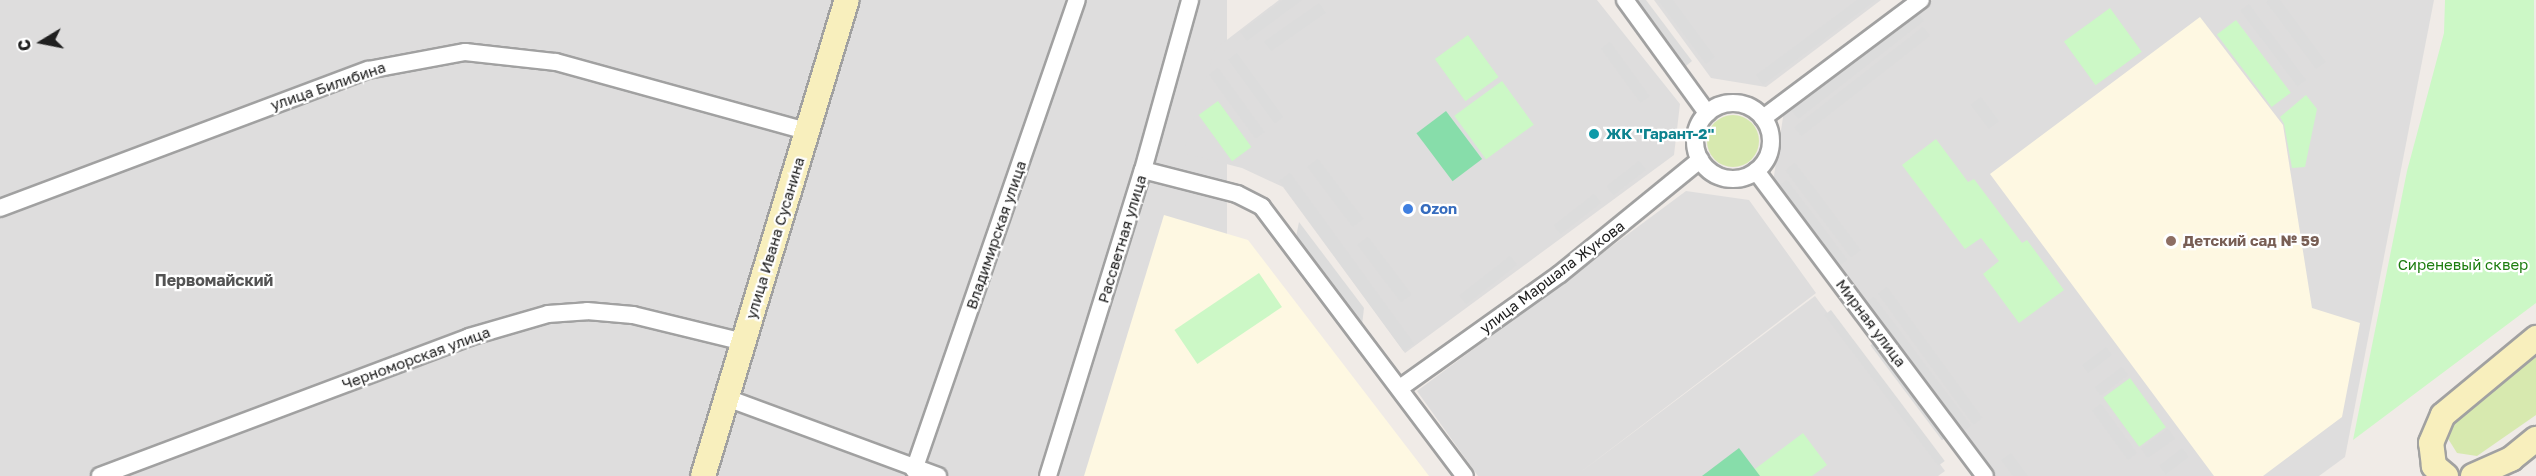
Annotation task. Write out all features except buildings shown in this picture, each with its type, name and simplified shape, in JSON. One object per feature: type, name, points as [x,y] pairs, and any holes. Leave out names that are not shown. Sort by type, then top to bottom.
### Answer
[{"type":"street","name":"улица Ивана Сусанина","points":[[703,476],[847,0]]},
{"type":"street","name":"Владимирская улица","points":[[914,470],[1077,0]]},
{"type":"street","name":"Рассветная улица","points":[[1048,476],[1143,170],[1190,0]]},
{"type":"street","points":[[1625,0],[1707,113]]},
{"type":"street","points":[[1763,117],[1920,0]]},
{"type":"street","name":"улица Билибина","points":[[0,208],[368,70],[465,52],[556,62],[807,131]]},
{"type":"street","points":[[1734,103],[1749,106],[1763,117],[1769,131],[1770,146],[1756,171],[1727,178],[1714,173],[1700,160],[1695,135],[1707,113],[1734,103]]},
{"type":"street","name":"улица Маршала Жукова","points":[[1400,388],[1560,274],[1700,160]]},
{"type":"street","points":[[1143,170],[1237,194],[1262,207],[1466,476]]},
{"type":"street","name":"Мирная улица","points":[[1756,171],[1984,476]]},
{"type":"street","name":"Черноморская улица","points":[[100,476],[469,337],[548,314],[587,310],[633,315],[744,342]]},
{"type":"street","points":[[2433,473],[2431,443],[2443,415],[2536,338]]},
{"type":"street","points":[[727,398],[914,470],[938,476]]},
{"type":"street","points":[[2473,476],[2527,446]]},
{"type":"street","points":[[2509,476],[2527,446]]},
{"type":"shaded area","points":[[0,0],[1227,0],[1227,476],[0,476]]},
{"type":"shaded area","points":[[1279,0],[1597,0],[1680,104],[1674,155],[1405,353],[1283,187],[1242,168],[1183,153],[1215,49]]},
{"type":"shaded area","points":[[1283,0],[1302,0],[1247,41],[1240,32]]},
{"type":"shaded area","points":[[1637,0],[1646,0],[1692,61],[1686,66]]},
{"type":"shaded area","points":[[1654,0],[1881,0],[1766,87],[1711,78]]},
{"type":"shaded area","points":[[1658,0],[1673,0],[1715,57],[1706,64]]},
{"type":"shaded area","points":[[1857,0],[1876,0],[1763,85],[1756,75]]},
{"type":"shaded area","points":[[1932,0],[2434,0],[2345,457],[2319,476],[1992,476],[1773,182],[1784,111]]},
{"type":"shaded area","points":[[2280,0],[2326,62],[2316,69],[2266,2]]},
{"type":"shaded area","points":[[1319,3],[1326,13],[1271,51],[1264,41]]},
{"type":"shaded area","points":[[2249,4],[2306,80],[2297,86],[2240,11]]},
{"type":"shaded area","points":[[1917,12],[1924,21],[1798,119],[1792,110]]},
{"type":"shaded area","name":"Детский сад № 59","points":[[2200,17],[2283,125],[2312,308],[2360,323],[2342,417],[2263,476],[2214,476],[1990,174]]},
{"type":"shaded area","points":[[1923,27],[1930,36],[1801,136],[1795,127]]},
{"type":"shaded area","points":[[1610,42],[1649,96],[1640,103],[1601,48]]},
{"type":"shaded area","points":[[1237,53],[1283,117],[1275,123],[1228,59]]},
{"type":"shaded area","points":[[1218,68],[1264,132],[1256,138],[1209,74]]},
{"type":"shaded area","points":[[1981,97],[1999,121],[1989,129],[1971,105]]},
{"type":"shaded area","points":[[1318,159],[1363,219],[1353,227],[1308,167]]},
{"type":"shaded area","points":[[1639,161],[1646,170],[1613,195],[1607,186]]},
{"type":"shaded area","points":[[1795,163],[1861,250],[1851,257],[1785,170]]},
{"type":"shaded area","points":[[1290,173],[1414,344],[1404,351],[1279,181]]},
{"type":"shaded area","points":[[1787,180],[1847,260],[1838,266],[1778,187]]},
{"type":"shaded area","points":[[1686,191],[1749,200],[1816,293],[1578,474],[1815,296],[1945,471],[1938,476],[1478,476],[1417,391]]},
{"type":"shaded area","points":[[1594,194],[1601,203],[1561,234],[1554,225]]},
{"type":"shaded area","points":[[1164,215],[1248,240],[1429,476],[1084,476]]},
{"type":"shaded area","points":[[1299,222],[1364,308],[1362,325],[1296,237]]},
{"type":"shaded area","points":[[1368,237],[1411,295],[1401,302],[1358,245]]},
{"type":"shaded area","points":[[1287,247],[1348,328],[1344,332],[1282,251]]},
{"type":"shaded area","points":[[1510,256],[1517,265],[1466,304],[1460,295]]},
{"type":"shaded area","points":[[1887,287],[1982,418],[1973,425],[1878,293]]},
{"type":"shaded area","points":[[1874,297],[1971,426],[1963,432],[1866,303]]},
{"type":"shaded area","points":[[1831,310],[1945,461],[1938,466],[1825,315]]},
{"type":"shaded area","points":[[1876,341],[1948,436],[1942,440],[1870,345]]},
{"type":"shaded area","points":[[2106,347],[2112,355],[2088,373],[2082,365]]},
{"type":"shaded area","points":[[2122,367],[2128,375],[2101,395],[2095,387]]},
{"type":"shaded area","points":[[2101,404],[2137,453],[2128,460],[2092,410]]},
{"type":"shaded area","points":[[2168,429],[2175,439],[2148,458],[2141,448]]},
{"type":"shaded area","points":[[2182,448],[2189,457],[2166,475],[2159,466]]},
{"type":"shaded area","points":[[2011,453],[2028,476],[2013,476],[2001,460]]},
{"type":"green space","name":"Сиреневый сквер","points":[[2445,0],[2534,0],[2536,303],[2353,440],[2407,171],[2444,33]]},
{"type":"green space","points":[[2110,8],[2142,52],[2096,85],[2064,42]]},
{"type":"green space","points":[[2236,20],[2291,93],[2272,107],[2217,34]]},
{"type":"green space","points":[[1468,35],[1499,77],[1465,101],[1435,59]]},
{"type":"green space","points":[[1502,81],[1534,125],[1486,159],[1454,116]]},
{"type":"green space","points":[[2306,95],[2317,109],[2305,167],[2292,168],[2284,124],[2280,117]]},
{"type":"green space","points":[[1218,101],[1252,147],[1232,161],[1199,115]]},
{"type":"green space","points":[[1446,111],[1482,159],[1453,181],[1416,133]]},
{"type":"green space","points":[[1728,115],[1738,115],[1752,122],[1759,141],[1752,160],[1738,167],[1728,167],[1718,163],[1711,156],[1707,146],[1707,136],[1711,126],[1718,119]]},
{"type":"green space","points":[[1936,139],[1968,182],[1974,179],[2022,243],[2027,240],[2064,290],[2019,323],[1983,274],[1999,261],[1981,238],[1965,249],[1902,165]]},
{"type":"green space","points":[[1259,273],[1282,307],[1197,364],[1174,330]]},
{"type":"green space","points":[[2536,357],[2536,415],[2477,456],[2457,453],[2447,437],[2456,416]]},
{"type":"green space","points":[[2130,378],[2166,427],[2139,447],[2103,397]]},
{"type":"green space","points":[[1803,433],[1827,465],[1812,476],[1760,476],[1755,469]]},
{"type":"green space","points":[[1739,448],[1760,476],[1702,476]]},
{"type":"place","name":"ЖК \"Гарант-2\"","points":[[1594,134]]},
{"type":"place","name":"Ozon","points":[[1408,209]]},
{"type":"place","name":"Детский сад № 59","points":[[2171,241]]},
{"type":"district","name":"Первомайский","points":[[214,280]]}]
